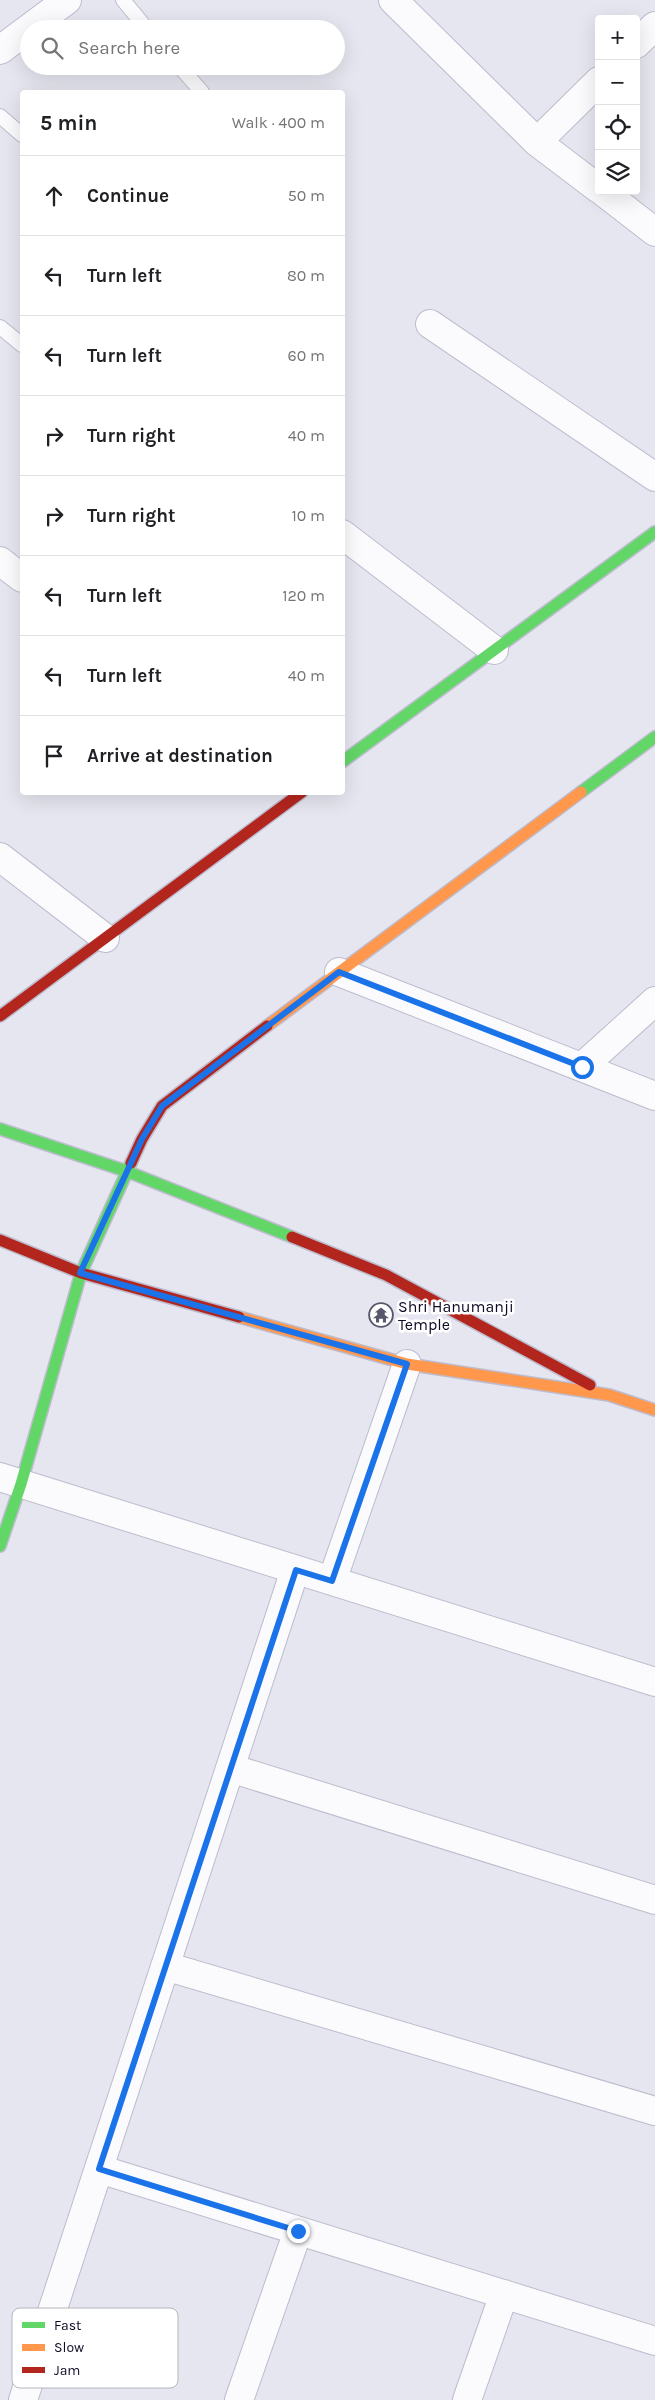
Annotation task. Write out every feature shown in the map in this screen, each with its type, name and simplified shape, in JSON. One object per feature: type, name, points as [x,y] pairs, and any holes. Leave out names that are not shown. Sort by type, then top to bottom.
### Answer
[{"type":"street","points":[[40,20],[67,0]]},
{"type":"street","points":[[393,0],[536,142],[595,186]]},
{"type":"street","points":[[640,40],[655,26]]},
{"type":"street","points":[[0,50],[20,35]]},
{"type":"street","points":[[536,142],[595,85]]},
{"type":"street","points":[[607,195],[655,232]]},
{"type":"street","points":[[430,324],[655,477]]},
{"type":"street","points":[[345,760],[655,532]]},
{"type":"street","points":[[345,536],[494,650]]},
{"type":"street","points":[[0,560],[20,576]]},
{"type":"street","points":[[0,1546],[10,1480],[80,1273],[126,1171],[142,1139],[162,1106],[655,737]]},
{"type":"street","points":[[0,1016],[298,795]]},
{"type":"street","points":[[0,857],[105,938]]},
{"type":"street","points":[[339,972],[655,1096]]},
{"type":"street","points":[[582,1067],[655,1001]]},
{"type":"street","points":[[0,1129],[126,1171],[386,1275],[609,1395]]},
{"type":"street","points":[[2,1244],[80,1273],[407,1364],[609,1395],[655,1410]]},
{"type":"street","points":[[332,1581],[407,1364]]},
{"type":"street","points":[[10,1480],[655,1682]]},
{"type":"street","points":[[53,2308],[296,1570]]},
{"type":"street","points":[[230,1768],[655,1900]]},
{"type":"street","points":[[165,1966],[655,2111]]},
{"type":"street","points":[[99,2169],[655,2341]]},
{"type":"street","points":[[239,2400],[298,2231]]},
{"type":"street","points":[[467,2400],[504,2294]]},
{"type":"street","points":[[23,2400],[27,2388]]},
{"type":"lane","points":[[123,0],[140,20]]},
{"type":"lane","points":[[187,75],[200,90]]},
{"type":"lane","points":[[0,116],[20,134]]},
{"type":"lane","points":[[0,327],[20,343]]},
{"type":"traffic: fast","points":[[345,760],[655,532]]},
{"type":"traffic: fast","points":[[581,792],[655,737]]},
{"type":"traffic: fast","points":[[0,1129],[126,1171],[292,1237]]},
{"type":"traffic: fast","points":[[0,1546],[21,1484],[81,1273],[131,1163]]},
{"type":"traffic: slow","points":[[267,1026],[581,792]]},
{"type":"traffic: slow","points":[[239,1317],[407,1364],[609,1395],[655,1410]]},
{"type":"traffic: jam","points":[[0,1016],[298,795]]},
{"type":"traffic: jam","points":[[131,1163],[142,1139],[162,1106],[267,1026]]},
{"type":"traffic: jam","points":[[292,1237],[386,1275],[590,1385]]},
{"type":"traffic: jam","points":[[0,1240],[81,1273],[239,1317]]},
{"type":"place","name":"Shri Hanumanji Temple","points":[[381,1315]]},
{"type":"route","points":[[298,2231],[99,2169],[296,1570],[332,1581],[407,1364],[80,1273],[126,1171],[142,1139],[162,1106],[339,972],[582,1067]]}]
